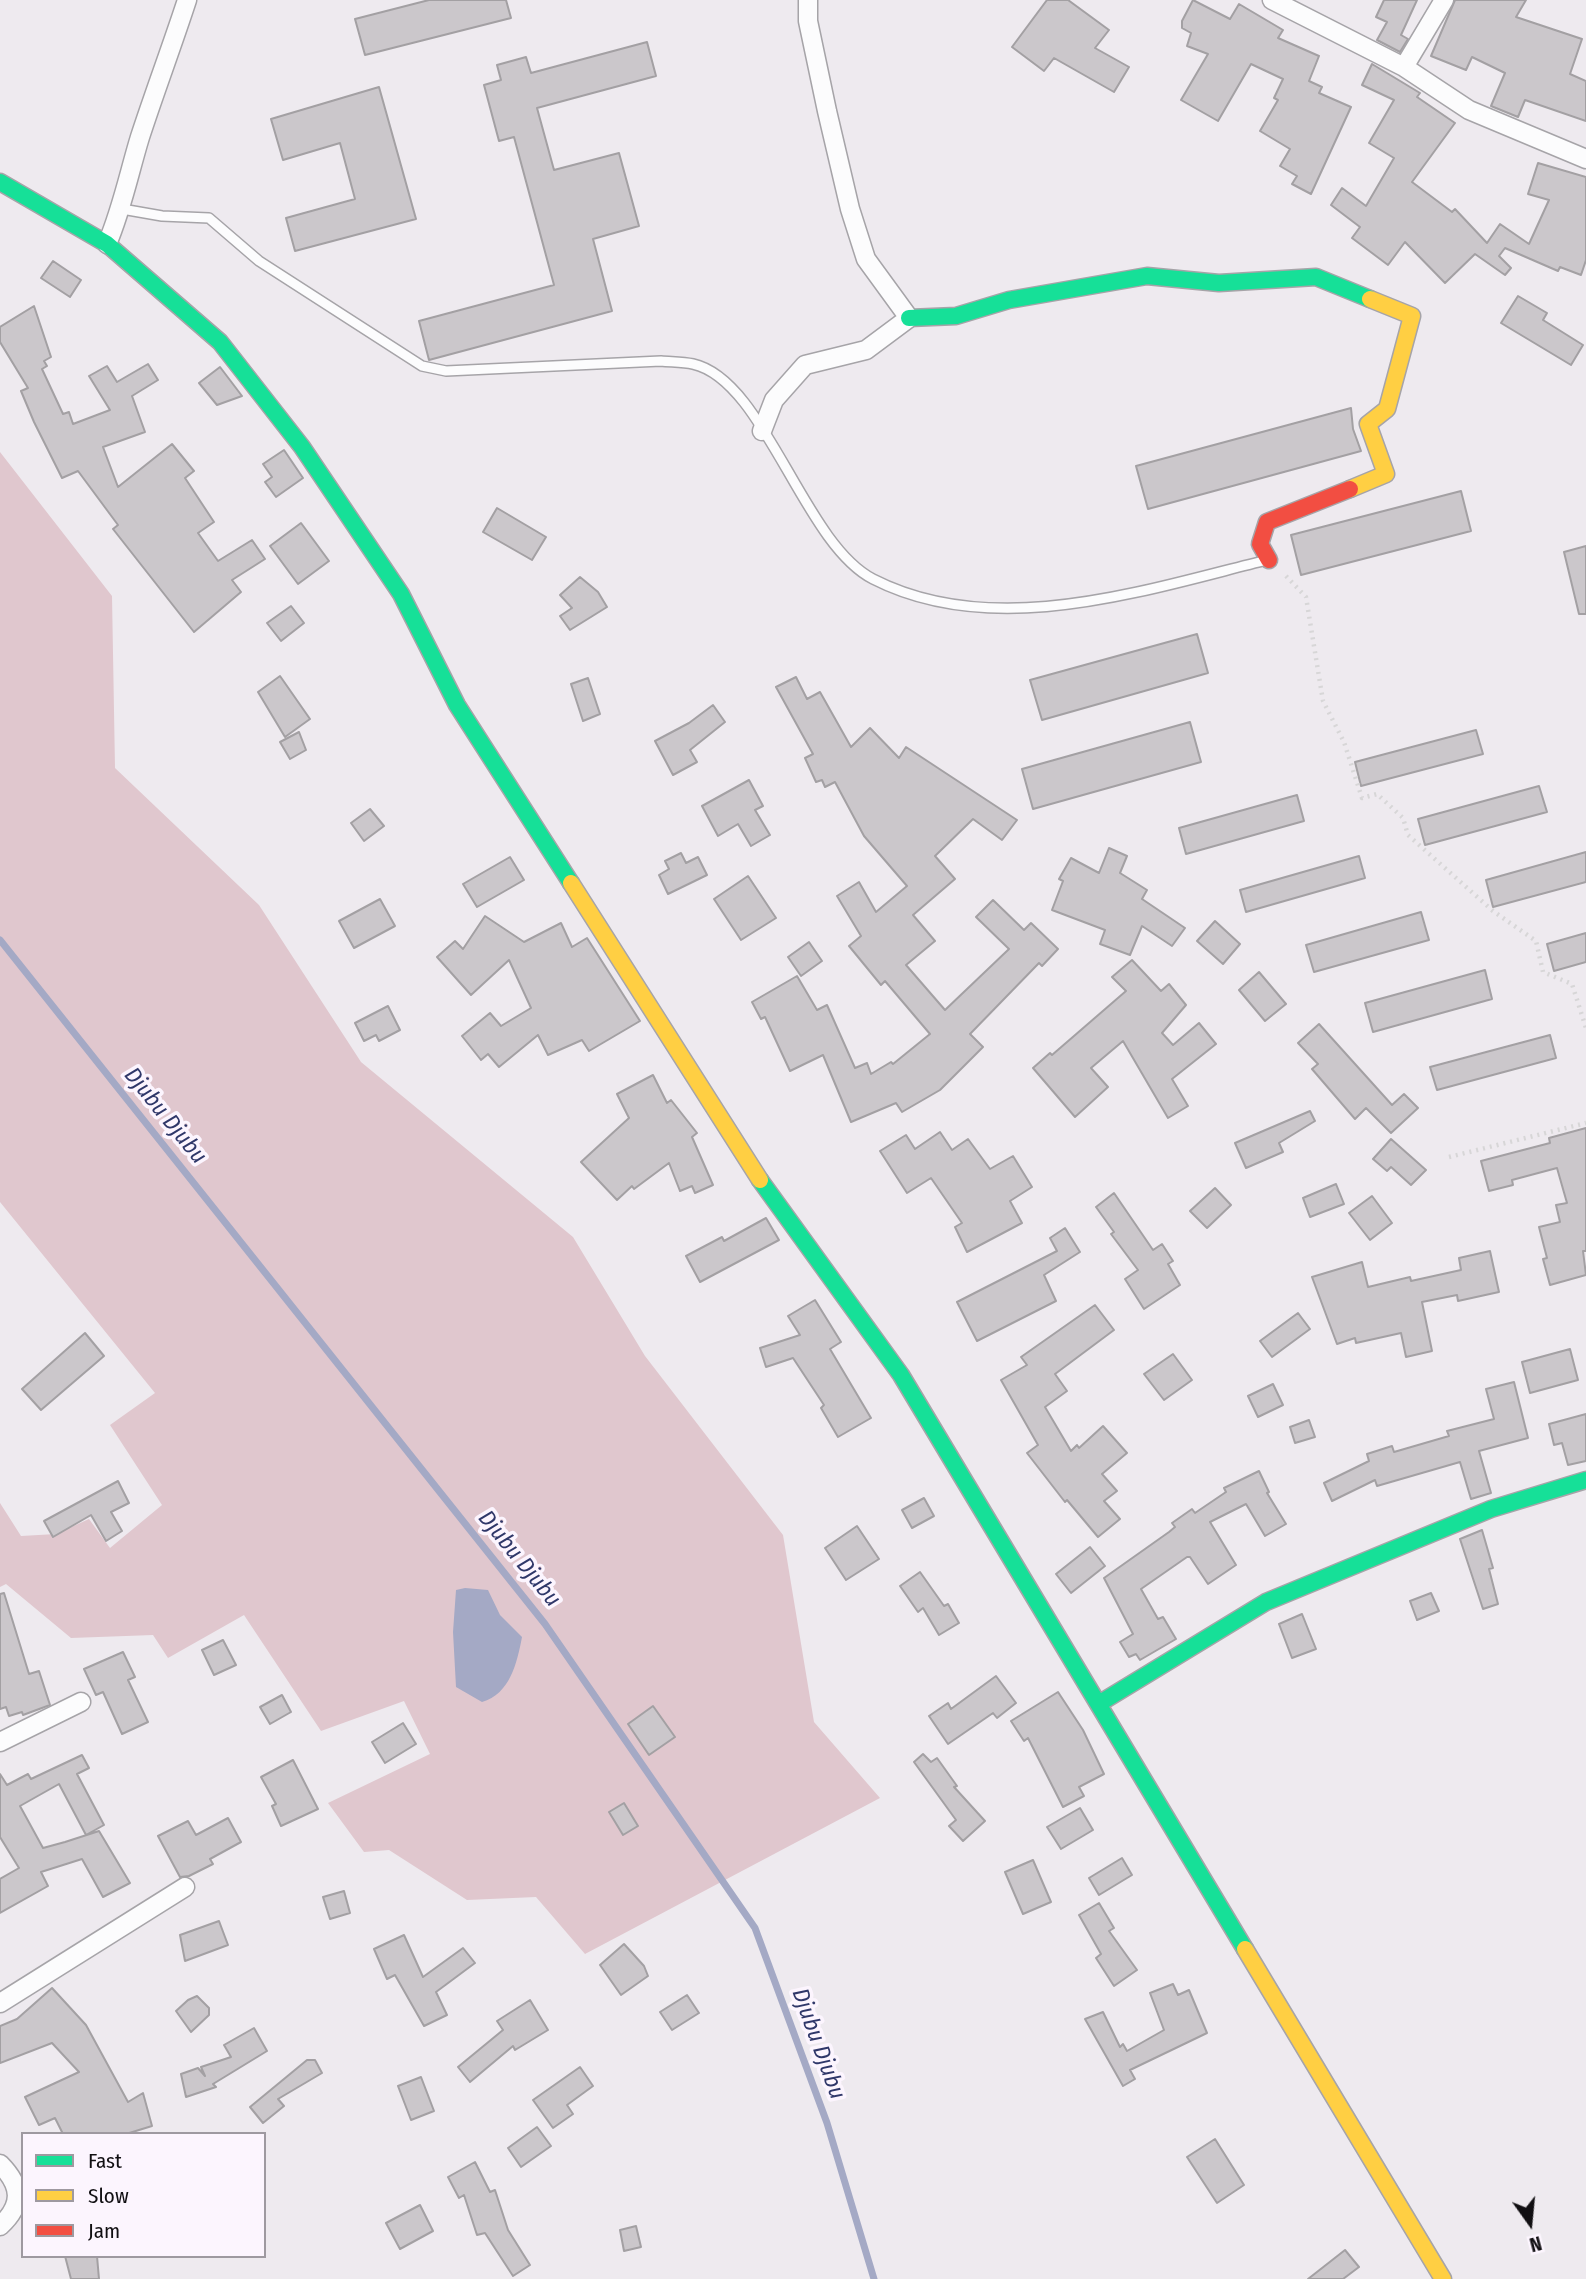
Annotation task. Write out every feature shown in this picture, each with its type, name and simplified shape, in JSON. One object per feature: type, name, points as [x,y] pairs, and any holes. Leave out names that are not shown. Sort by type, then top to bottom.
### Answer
[{"type":"street","points":[[107,244],[122,209],[125,188],[154,92],[187,0]]},
{"type":"street","points":[[808,0],[808,21],[827,111],[850,208],[866,259],[909,318]]},
{"type":"street","points":[[1272,0],[1404,67],[1469,110],[1586,159]]},
{"type":"street","points":[[1404,67],[1444,0]]},
{"type":"street","points":[[0,182],[107,244],[220,342],[340,499],[371,553],[401,594],[457,705],[776,1205],[875,1335],[1100,1703],[1443,2279]]},
{"type":"street","points":[[762,431],[774,400],[805,365],[866,350],[909,318],[956,316],[1009,300],[1147,276],[1219,283],[1316,277],[1412,316],[1387,409],[1368,424],[1386,474],[1267,522],[1260,544],[1269,560]]},
{"type":"street","points":[[1100,1703],[1266,1602],[1491,1509],[1586,1480]]},
{"type":"street","points":[[0,1742],[81,1702]]},
{"type":"street","points":[[0,2003],[185,1887]]},
{"type":"street","points":[[0,2164],[9,2174],[18,2194],[16,2209],[0,2226]]},
{"type":"lane","points":[[122,209],[162,216],[209,218],[259,261],[422,366],[446,371],[661,361],[695,364],[722,379],[762,431],[837,550],[872,579],[921,596],[967,605],[1050,607],[1107,600],[1269,560]]},
{"type":"path","points":[[1269,560],[1306,597],[1323,701],[1345,742],[1362,798],[1377,794],[1403,818],[1408,835],[1493,911],[1536,941],[1543,972],[1572,984],[1586,1028]]},
{"type":"path","points":[[1449,1157],[1586,1123]]},
{"type":"shaded area","points":[[0,452],[112,596],[115,768],[259,905],[361,1062],[573,1237],[645,1356],[783,1535],[814,1722],[880,1798],[585,1954],[536,1897],[467,1900],[389,1850],[364,1852],[328,1803],[430,1754],[404,1701],[321,1731],[244,1615],[168,1658],[153,1635],[71,1638],[6,1584],[0,1587],[0,1503],[21,1536],[56,1534],[89,1519],[110,1548],[162,1505],[110,1425],[155,1393],[0,1202]]},
{"type":"water","points":[[456,1590],[488,1590],[500,1615],[522,1637],[515,1667],[506,1685],[492,1698],[482,1702],[456,1687],[453,1632]]},
{"type":"building","points":[[429,0],[506,0],[511,18],[365,55],[355,19]]},
{"type":"building","points":[[1047,0],[1068,0],[1109,30],[1095,48],[1129,67],[1114,92],[1054,58],[1044,71],[1012,47]]},
{"type":"building","points":[[1193,0],[1230,19],[1239,4],[1283,30],[1278,38],[1319,56],[1309,81],[1322,87],[1319,93],[1351,107],[1311,194],[1292,184],[1297,176],[1280,166],[1290,149],[1260,131],[1278,100],[1274,98],[1283,79],[1251,64],[1218,121],[1181,100],[1208,54],[1187,46],[1191,33],[1182,28],[1182,21]]},
{"type":"building","points":[[1384,0],[1417,0],[1401,35],[1408,39],[1400,52],[1377,40],[1387,22],[1376,17]]},
{"type":"building","points":[[1455,0],[1526,0],[1516,17],[1582,39],[1570,74],[1586,81],[1586,121],[1525,100],[1518,117],[1491,106],[1505,73],[1472,57],[1466,70],[1431,56]]},
{"type":"building","points":[[647,42],[656,76],[537,108],[554,170],[619,153],[639,226],[593,239],[612,311],[429,360],[419,321],[554,285],[514,137],[499,141],[484,85],[501,80],[497,65],[526,57],[531,73]]},
{"type":"building","points":[[1372,64],[1420,93],[1417,97],[1455,123],[1412,182],[1452,212],[1455,209],[1487,243],[1500,224],[1529,244],[1549,200],[1528,194],[1538,163],[1586,177],[1586,260],[1581,275],[1560,267],[1558,271],[1505,248],[1499,256],[1511,268],[1505,275],[1475,254],[1445,283],[1405,242],[1388,265],[1352,238],[1360,227],[1331,205],[1342,188],[1366,206],[1394,158],[1369,143],[1394,100],[1362,85]]},
{"type":"building","points":[[379,87],[416,219],[295,251],[286,218],[355,199],[340,143],[283,160],[271,119]]},
{"type":"building","points":[[53,261],[81,280],[70,297],[41,278]]},
{"type":"building","points":[[1518,296],[1547,313],[1543,320],[1583,345],[1571,365],[1501,323]]},
{"type":"building","points":[[34,306],[51,357],[44,361],[47,366],[42,369],[63,414],[69,412],[73,424],[110,410],[89,376],[107,366],[117,382],[148,364],[158,380],[132,396],[145,432],[103,447],[118,487],[172,444],[194,471],[185,478],[214,522],[198,533],[218,561],[252,540],[265,559],[232,580],[241,592],[194,632],[113,529],[118,525],[78,471],[62,478],[34,422],[21,391],[28,388],[0,342],[0,327]]},
{"type":"building","points":[[220,367],[242,396],[217,405],[199,383]]},
{"type":"building","points":[[1351,408],[1353,429],[1361,451],[1148,509],[1136,466]]},
{"type":"building","points":[[284,450],[303,478],[276,497],[265,482],[272,477],[263,464]]},
{"type":"building","points":[[1461,491],[1471,531],[1301,575],[1291,535]]},
{"type":"building","points":[[497,508],[546,537],[532,560],[483,532]]},
{"type":"building","points":[[301,523],[329,561],[298,584],[270,546]]},
{"type":"building","points":[[1586,546],[1586,614],[1579,614],[1564,552]]},
{"type":"building","points":[[580,577],[598,592],[607,607],[570,630],[560,616],[572,608],[560,595]]},
{"type":"building","points":[[291,606],[304,623],[281,641],[267,623]]},
{"type":"building","points":[[1197,634],[1208,673],[1042,720],[1030,680]]},
{"type":"building","points":[[280,676],[310,719],[285,737],[258,692]]},
{"type":"building","points":[[796,677],[807,699],[820,692],[851,747],[870,728],[899,758],[906,747],[1017,820],[1002,840],[973,819],[935,856],[955,879],[913,915],[935,941],[906,965],[945,1010],[1009,949],[976,917],[993,900],[1024,930],[1031,923],[1058,949],[1042,966],[1039,963],[970,1034],[983,1047],[940,1090],[902,1112],[896,1103],[851,1122],[823,1055],[790,1071],[765,1017],[761,1019],[752,1002],[797,976],[817,1010],[827,1005],[855,1068],[867,1063],[871,1074],[891,1062],[893,1064],[930,1034],[885,981],[881,985],[849,946],[861,936],[837,896],[859,882],[876,912],[907,886],[864,836],[835,782],[825,787],[822,780],[816,782],[805,758],[813,754],[776,687]]},
{"type":"building","points":[[588,678],[600,714],[583,721],[571,684]]},
{"type":"building","points":[[713,705],[725,722],[690,750],[697,762],[673,775],[655,741],[689,723]]},
{"type":"building","points":[[1190,722],[1201,762],[1033,809],[1022,769]]},
{"type":"building","points":[[1476,730],[1483,754],[1361,786],[1355,762]]},
{"type":"building","points":[[299,732],[306,750],[290,759],[280,742]]},
{"type":"building","points":[[749,780],[763,806],[755,810],[770,835],[751,846],[738,824],[718,836],[702,806]]},
{"type":"building","points":[[1539,786],[1547,812],[1425,845],[1418,819]]},
{"type":"building","points":[[1297,795],[1304,821],[1186,854],[1179,828]]},
{"type":"building","points":[[370,809],[384,826],[364,841],[351,823]]},
{"type":"building","points":[[1109,848],[1127,856],[1120,873],[1147,890],[1142,899],[1185,928],[1172,946],[1142,926],[1130,955],[1100,944],[1105,930],[1052,910],[1063,881],[1059,879],[1071,858],[1099,873]]},
{"type":"building","points":[[1586,852],[1586,882],[1493,907],[1486,880]]},
{"type":"building","points":[[681,853],[686,863],[698,857],[707,875],[668,894],[659,875],[669,869],[665,861]]},
{"type":"building","points":[[1359,856],[1365,878],[1246,912],[1240,890]]},
{"type":"building","points":[[510,857],[524,880],[477,907],[463,884]]},
{"type":"building","points":[[748,876],[776,918],[741,940],[714,899]]},
{"type":"building","points":[[380,899],[395,926],[354,948],[339,921]]},
{"type":"building","points":[[1421,912],[1429,940],[1314,972],[1306,945]]},
{"type":"building","points":[[485,916],[524,942],[561,923],[572,947],[587,938],[640,1021],[589,1051],[582,1040],[548,1055],[538,1035],[499,1067],[488,1054],[481,1060],[462,1036],[490,1013],[501,1026],[531,1008],[509,960],[471,995],[437,957],[455,941],[463,949]]},
{"type":"building","points":[[1215,921],[1240,944],[1223,964],[1197,941]]},
{"type":"building","points":[[1586,933],[1586,962],[1554,971],[1547,944]]},
{"type":"building","points":[[809,942],[822,961],[801,976],[788,957]]},
{"type":"building","points":[[1132,960],[1161,991],[1169,984],[1186,1005],[1162,1033],[1173,1045],[1199,1023],[1216,1044],[1172,1079],[1188,1106],[1168,1118],[1123,1041],[1091,1068],[1108,1087],[1075,1117],[1033,1068],[1050,1053],[1052,1055],[1126,991],[1112,977]]},
{"type":"building","points":[[1485,970],[1492,999],[1373,1032],[1365,1003]]},
{"type":"building","points":[[1259,972],[1286,1004],[1265,1021],[1239,990]]},
{"type":"building","points":[[388,1006],[400,1030],[379,1041],[376,1035],[364,1041],[355,1023]]},
{"type":"building","points":[[1319,1024],[1392,1105],[1404,1094],[1418,1108],[1391,1133],[1366,1108],[1355,1119],[1312,1069],[1318,1064],[1298,1043]]},
{"type":"building","points":[[1550,1035],[1556,1058],[1437,1090],[1430,1067]]},
{"type":"building","points":[[653,1075],[667,1103],[671,1100],[697,1133],[692,1137],[713,1185],[695,1193],[692,1186],[680,1191],[669,1163],[634,1189],[632,1186],[617,1200],[581,1162],[629,1118],[617,1094]]},
{"type":"building","points":[[1310,1111],[1315,1121],[1279,1143],[1283,1152],[1246,1168],[1235,1143]]},
{"type":"building","points":[[1586,1128],[1586,1251],[1583,1251],[1586,1275],[1550,1285],[1539,1227],[1560,1222],[1556,1205],[1567,1203],[1557,1168],[1512,1180],[1513,1185],[1489,1191],[1481,1161],[1550,1143],[1549,1138]]},
{"type":"building","points":[[940,1132],[952,1150],[968,1139],[990,1169],[1013,1156],[1032,1187],[1010,1201],[1022,1223],[967,1252],[955,1227],[962,1223],[931,1178],[907,1193],[880,1151],[906,1135],[915,1149]]},
{"type":"building","points":[[1391,1139],[1426,1170],[1411,1185],[1391,1167],[1387,1171],[1373,1159]]},
{"type":"building","points":[[1336,1184],[1344,1204],[1310,1217],[1303,1198]]},
{"type":"building","points":[[1215,1188],[1231,1205],[1207,1228],[1190,1211]]},
{"type":"building","points":[[1114,1193],[1153,1250],[1162,1244],[1173,1261],[1168,1264],[1180,1285],[1144,1309],[1125,1279],[1138,1270],[1111,1234],[1114,1232],[1096,1207]]},
{"type":"building","points":[[1372,1196],[1392,1223],[1370,1240],[1349,1213]]},
{"type":"building","points":[[766,1218],[779,1240],[700,1282],[686,1256],[722,1237],[724,1241]]},
{"type":"building","points":[[1065,1228],[1080,1252],[1044,1275],[1056,1301],[977,1341],[957,1302],[1057,1251],[1050,1238]]},
{"type":"building","points":[[1490,1251],[1499,1292],[1458,1301],[1457,1295],[1422,1302],[1432,1351],[1406,1357],[1401,1333],[1356,1343],[1355,1338],[1337,1344],[1312,1277],[1362,1262],[1368,1287],[1410,1277],[1411,1281],[1461,1270],[1459,1258]]},
{"type":"building","points":[[815,1300],[841,1342],[830,1349],[871,1418],[838,1437],[821,1408],[824,1405],[793,1358],[766,1367],[760,1348],[800,1335],[788,1316]]},
{"type":"building","points":[[1095,1305],[1114,1330],[1055,1374],[1067,1391],[1045,1407],[1071,1451],[1077,1445],[1079,1448],[1103,1426],[1127,1453],[1102,1474],[1117,1491],[1104,1501],[1120,1519],[1098,1537],[1067,1500],[1065,1502],[1027,1453],[1038,1445],[1001,1380],[1027,1365],[1021,1357]]},
{"type":"building","points":[[1298,1313],[1310,1329],[1272,1357],[1260,1341]]},
{"type":"building","points":[[85,1333],[104,1356],[41,1410],[22,1389]]},
{"type":"building","points":[[1570,1349],[1578,1380],[1530,1393],[1522,1362]]},
{"type":"building","points":[[1173,1354],[1192,1380],[1164,1400],[1144,1374]]},
{"type":"building","points":[[1514,1382],[1528,1438],[1479,1451],[1491,1493],[1471,1499],[1460,1462],[1377,1486],[1375,1480],[1332,1501],[1324,1483],[1369,1461],[1367,1454],[1392,1446],[1394,1452],[1449,1436],[1447,1431],[1494,1419],[1486,1389]]},
{"type":"building","points":[[1273,1384],[1283,1405],[1258,1417],[1248,1396]]},
{"type":"building","points":[[1586,1414],[1586,1461],[1568,1465],[1562,1443],[1554,1445],[1549,1424]]},
{"type":"building","points":[[1309,1420],[1315,1437],[1295,1443],[1290,1427]]},
{"type":"building","points":[[1259,1471],[1269,1492],[1267,1493],[1286,1524],[1265,1536],[1246,1504],[1210,1522],[1236,1565],[1208,1584],[1190,1557],[1187,1557],[1141,1589],[1158,1619],[1163,1617],[1176,1639],[1140,1660],[1136,1654],[1129,1657],[1120,1642],[1133,1634],[1104,1578],[1169,1532],[1175,1527],[1172,1523],[1192,1509],[1195,1513],[1226,1492],[1224,1488]]},
{"type":"building","points":[[118,1481],[129,1503],[111,1512],[122,1531],[106,1541],[91,1515],[53,1537],[44,1521]]},
{"type":"building","points":[[924,1498],[934,1516],[912,1528],[902,1510]]},
{"type":"building","points":[[857,1526],[879,1559],[846,1580],[825,1548]]},
{"type":"building","points":[[1482,1530],[1493,1568],[1489,1569],[1498,1604],[1483,1609],[1460,1539]]},
{"type":"building","points":[[1090,1547],[1105,1566],[1071,1593],[1056,1574]]},
{"type":"building","points":[[920,1572],[944,1606],[948,1604],[959,1623],[939,1635],[923,1608],[918,1612],[900,1586]]},
{"type":"building","points":[[4,1593],[29,1674],[39,1671],[50,1705],[23,1715],[22,1712],[9,1716],[6,1707],[0,1709],[0,1594]]},
{"type":"building","points":[[1431,1593],[1439,1611],[1417,1620],[1410,1601]]},
{"type":"building","points":[[1302,1614],[1316,1649],[1292,1658],[1279,1624]]},
{"type":"building","points":[[223,1640],[236,1665],[214,1675],[202,1650]]},
{"type":"building","points":[[123,1652],[135,1677],[128,1680],[148,1722],[122,1734],[103,1692],[96,1695],[84,1669]]},
{"type":"building","points":[[996,1676],[1016,1703],[997,1718],[993,1713],[948,1744],[929,1716],[948,1703],[951,1709]]},
{"type":"building","points":[[1058,1692],[1083,1730],[1104,1774],[1079,1787],[1084,1796],[1063,1807],[1028,1738],[1024,1741],[1011,1721]]},
{"type":"building","points":[[282,1695],[291,1712],[270,1724],[260,1707]]},
{"type":"building","points":[[653,1706],[675,1737],[649,1755],[628,1724]]},
{"type":"building","points":[[403,1723],[416,1744],[385,1763],[372,1742]]},
{"type":"building","points":[[923,1754],[931,1762],[937,1758],[957,1786],[954,1787],[985,1821],[963,1841],[949,1826],[956,1820],[914,1762]]},
{"type":"building","points":[[82,1755],[89,1768],[77,1774],[104,1825],[86,1835],[59,1784],[20,1806],[43,1848],[65,1842],[99,1831],[130,1883],[103,1897],[82,1859],[41,1872],[48,1886],[0,1913],[0,1879],[19,1868],[0,1837],[0,1774],[7,1785],[28,1774],[31,1779]]},
{"type":"building","points":[[293,1760],[318,1809],[281,1826],[272,1806],[276,1804],[261,1777]]},
{"type":"building","points":[[624,1803],[638,1826],[623,1835],[609,1812]]},
{"type":"building","points":[[1080,1808],[1093,1830],[1061,1849],[1047,1827]]},
{"type":"building","points":[[228,1818],[241,1842],[210,1859],[213,1864],[189,1876],[180,1877],[158,1836],[188,1821],[196,1835]]},
{"type":"building","points":[[1122,1858],[1132,1875],[1099,1895],[1089,1878]]},
{"type":"building","points":[[1033,1860],[1051,1902],[1023,1914],[1005,1872]]},
{"type":"building","points":[[344,1891],[350,1913],[330,1919],[323,1897]]},
{"type":"building","points":[[1099,1903],[1114,1928],[1109,1931],[1137,1970],[1114,1986],[1096,1958],[1101,1954],[1079,1915]]},
{"type":"building","points":[[219,1921],[228,1945],[185,1961],[180,1935]]},
{"type":"building","points":[[404,1935],[423,1977],[463,1948],[475,1963],[436,1992],[447,2015],[424,2026],[395,1975],[387,1979],[374,1949]]},
{"type":"building","points":[[624,1944],[644,1966],[648,1976],[621,1995],[600,1965]]},
{"type":"building","points":[[1173,1984],[1178,1995],[1189,1990],[1207,2033],[1130,2070],[1135,2079],[1123,2086],[1085,2019],[1103,2012],[1120,2047],[1123,2044],[1127,2051],[1164,2030],[1150,1993]]},
{"type":"building","points":[[52,1988],[86,2025],[128,2102],[143,2093],[152,2126],[132,2132],[62,2132],[55,2118],[39,2125],[25,2097],[79,2072],[52,2043],[0,2063],[0,2026],[17,2019]]},
{"type":"building","points":[[687,1995],[699,2013],[672,2030],[660,2012]]},
{"type":"building","points":[[197,1996],[209,2008],[209,2015],[191,2032],[176,2011]]},
{"type":"building","points":[[530,2000],[548,2030],[515,2050],[513,2046],[470,2082],[458,2067],[503,2030],[497,2021]]},
{"type":"building","points":[[254,2028],[267,2051],[213,2084],[216,2087],[186,2097],[181,2074],[198,2068],[205,2076],[201,2067],[231,2057],[224,2045]]},
{"type":"building","points":[[307,2060],[315,2060],[322,2073],[278,2099],[284,2106],[263,2123],[250,2107]]},
{"type":"building","points":[[580,2067],[593,2086],[567,2105],[573,2114],[553,2128],[533,2100]]},
{"type":"building","points":[[421,2077],[434,2111],[411,2120],[398,2086]]},
{"type":"building","points":[[537,2127],[551,2146],[521,2167],[508,2148]]},
{"type":"building","points":[[1215,2139],[1244,2185],[1217,2203],[1187,2157]]},
{"type":"building","points":[[475,2162],[490,2192],[495,2190],[508,2230],[530,2265],[513,2276],[485,2233],[477,2235],[464,2195],[459,2198],[448,2177]]},
{"type":"building","points":[[420,2205],[433,2231],[400,2249],[386,2223]]},
{"type":"building","points":[[636,2226],[641,2247],[624,2251],[620,2230]]},
{"type":"building","points":[[1345,2250],[1359,2267],[1343,2279],[1308,2279]]},
{"type":"building","points":[[66,2258],[97,2258],[99,2279],[71,2279]]},
{"type":"waterway","name":"Djubu Djubu","points":[[0,940],[545,1624],[755,1928],[827,2123],[874,2279]]},
{"type":"traffic: fast","points":[[0,182],[107,244],[220,342],[302,447],[401,594],[457,705],[571,883]]},
{"type":"traffic: fast","points":[[909,318],[956,316],[1009,300],[1147,276],[1219,283],[1316,277],[1370,299]]},
{"type":"traffic: fast","points":[[760,1180],[901,1375],[1245,1949]]},
{"type":"traffic: fast","points":[[1100,1703],[1266,1602],[1491,1509],[1586,1480]]},
{"type":"traffic: slow","points":[[1350,489],[1386,474],[1368,424],[1387,409],[1412,316],[1370,299]]},
{"type":"traffic: slow","points":[[571,883],[760,1180]]},
{"type":"traffic: slow","points":[[1245,1949],[1443,2279]]},
{"type":"traffic: jam","points":[[1269,560],[1260,544],[1267,522],[1350,489]]}]
